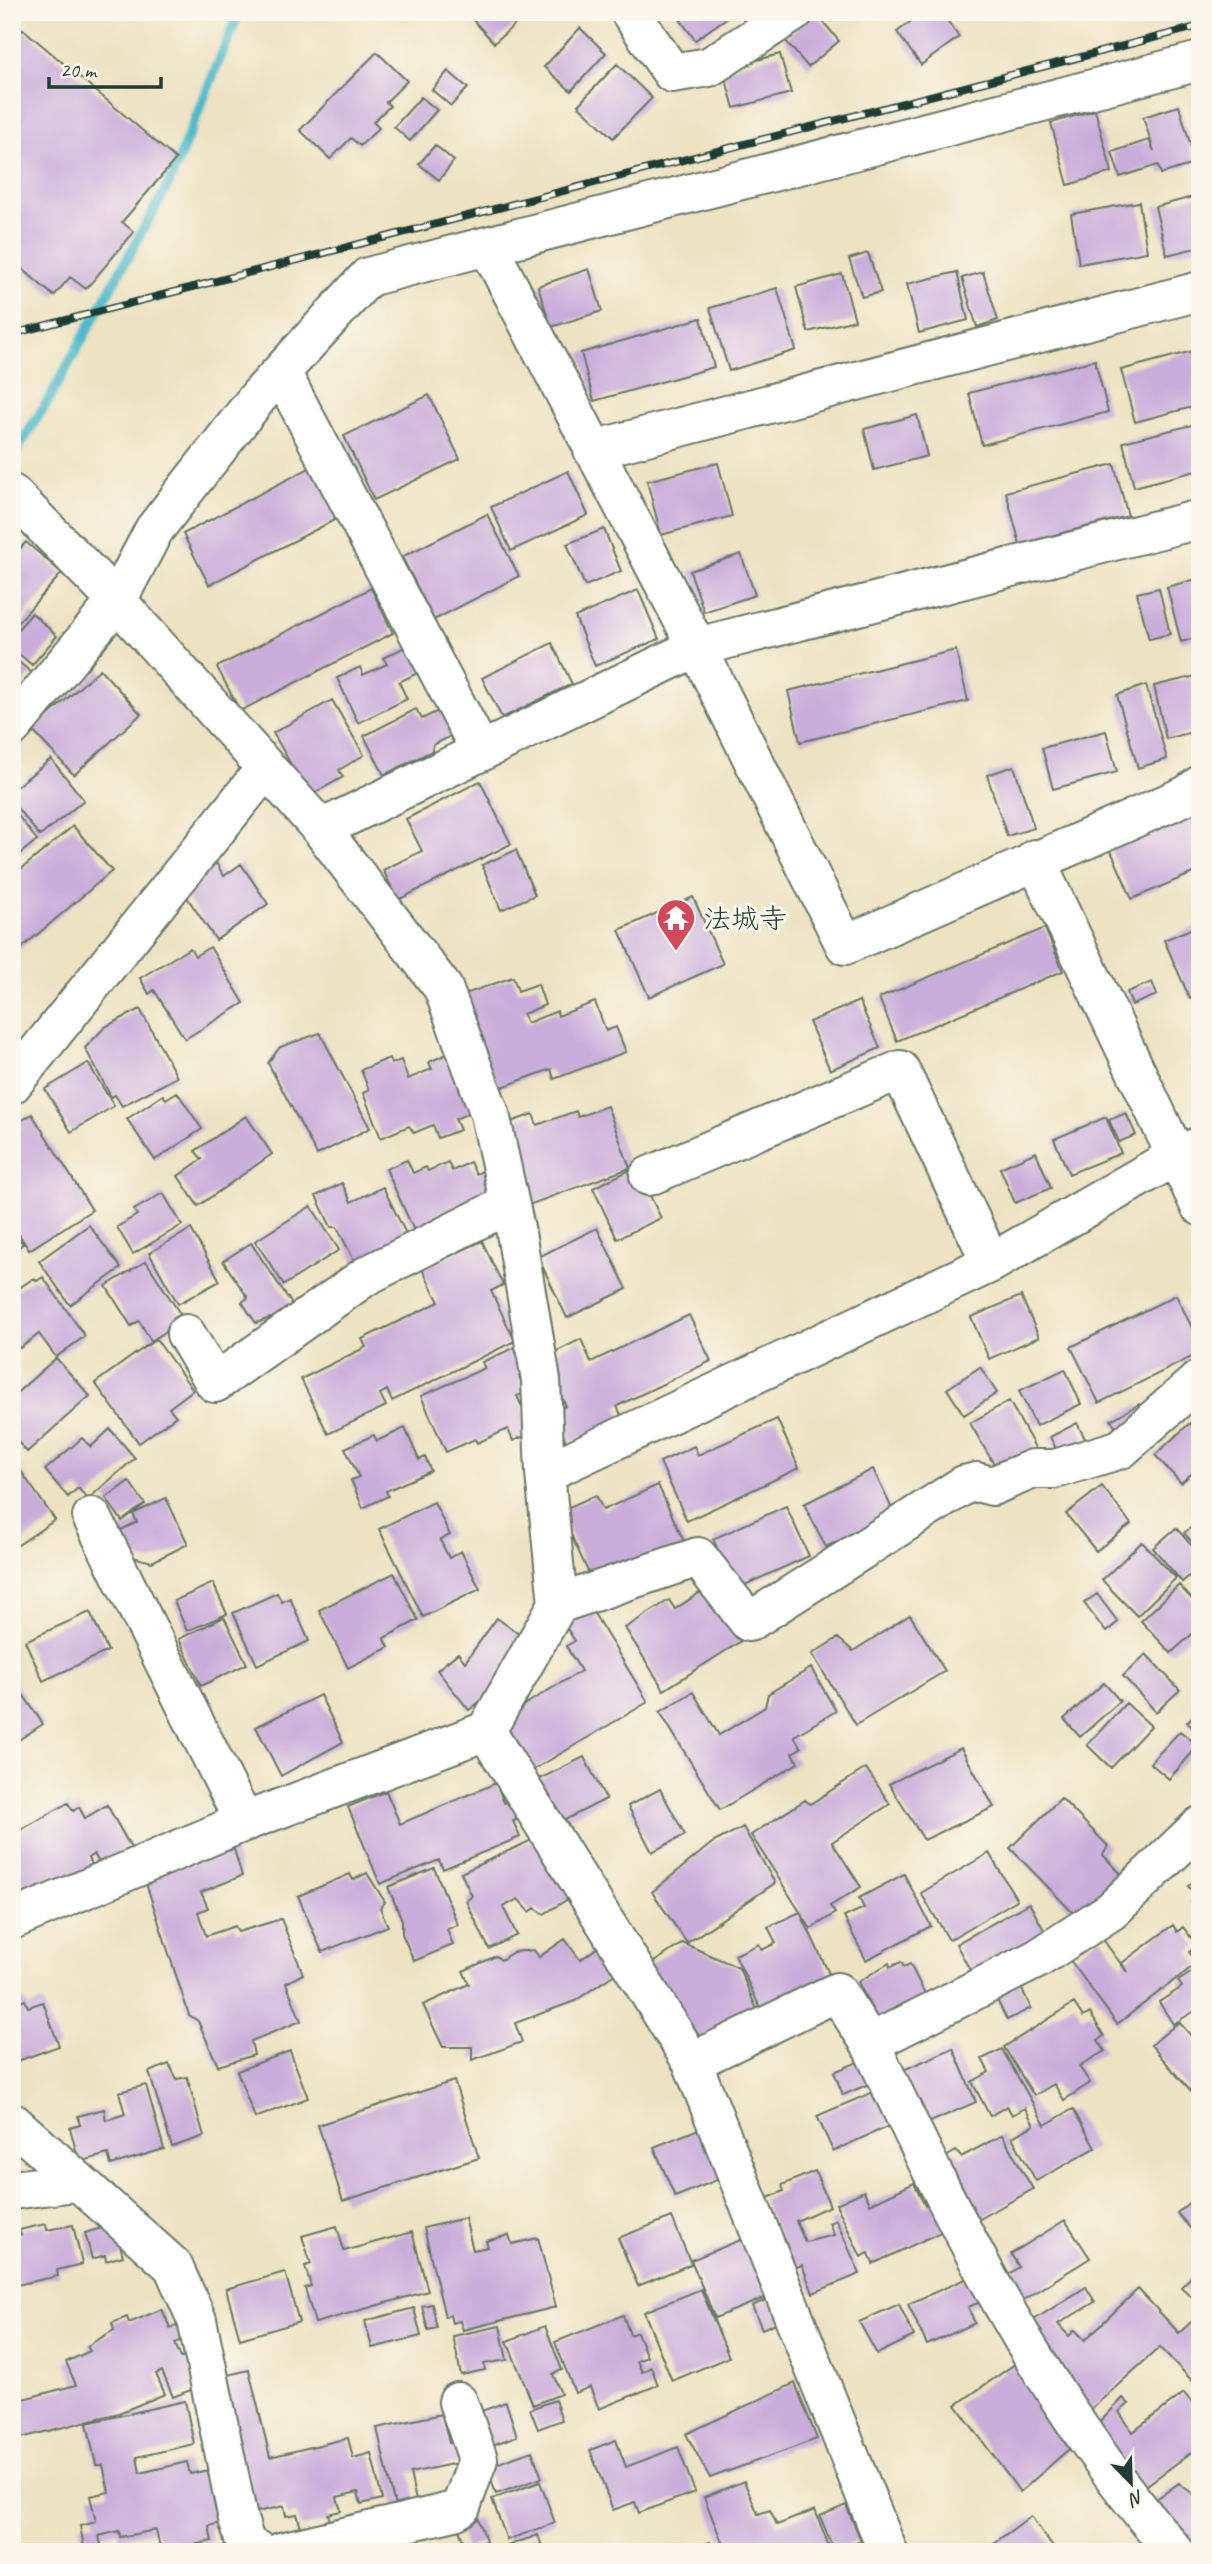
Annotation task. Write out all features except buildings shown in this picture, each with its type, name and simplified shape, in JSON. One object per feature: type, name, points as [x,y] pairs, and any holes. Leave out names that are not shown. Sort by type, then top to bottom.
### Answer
[{"type":"street","points":[[630,12],[673,74],[709,67],[794,12]]},
{"type":"street","points":[[12,727],[117,601],[153,530],[281,372],[368,277],[489,248],[1200,61]]},
{"type":"street","points":[[489,248],[697,647],[845,945],[1035,859],[1187,796],[1200,785]]},
{"type":"street","points":[[593,450],[1200,291]]},
{"type":"street","points":[[281,372],[481,752]]},
{"type":"street","points":[[12,494],[117,601],[321,829],[443,988],[490,1114],[509,1204],[541,1380],[545,1473],[558,1604],[486,1731],[244,1822],[12,1920]]},
{"type":"street","points":[[321,829],[697,647],[1200,519]]},
{"type":"street","points":[[12,1084],[266,768]]},
{"type":"street","points":[[1035,859],[1188,1151],[1200,1206]]},
{"type":"street","points":[[649,1176],[901,1070],[991,1263]]},
{"type":"street","points":[[545,1473],[991,1263],[1188,1151]]},
{"type":"street","points":[[186,1334],[215,1383],[366,1276],[509,1204]]},
{"type":"street","points":[[558,1604],[698,1557],[749,1622],[964,1485],[977,1482],[992,1486],[1033,1469],[1055,1469],[1121,1449],[1200,1379]]},
{"type":"street","points":[[92,1517],[244,1822]]},
{"type":"street","points":[[486,1731],[692,2063],[888,2552]]},
{"type":"street","points":[[870,2043],[1037,1959],[1111,1911],[1200,1826]]},
{"type":"street","points":[[692,2063],[837,1992],[870,2043],[950,2213],[1029,2352],[1124,2493],[1175,2552]]},
{"type":"street","points":[[12,2122],[173,2266],[197,2320],[238,2519],[246,2545],[261,2552]]},
{"type":"street","points":[[12,2190],[76,2182]]},
{"type":"street","points":[[281,2552],[454,2511],[461,2507],[478,2459],[458,2402]]},
{"type":"waterway","points":[[12,458],[49,399],[169,183],[239,12]]},
{"type":"railway","points":[[12,334],[1200,26]]},
{"type":"place","name":"法城寺","points":[[676,952]]}]
